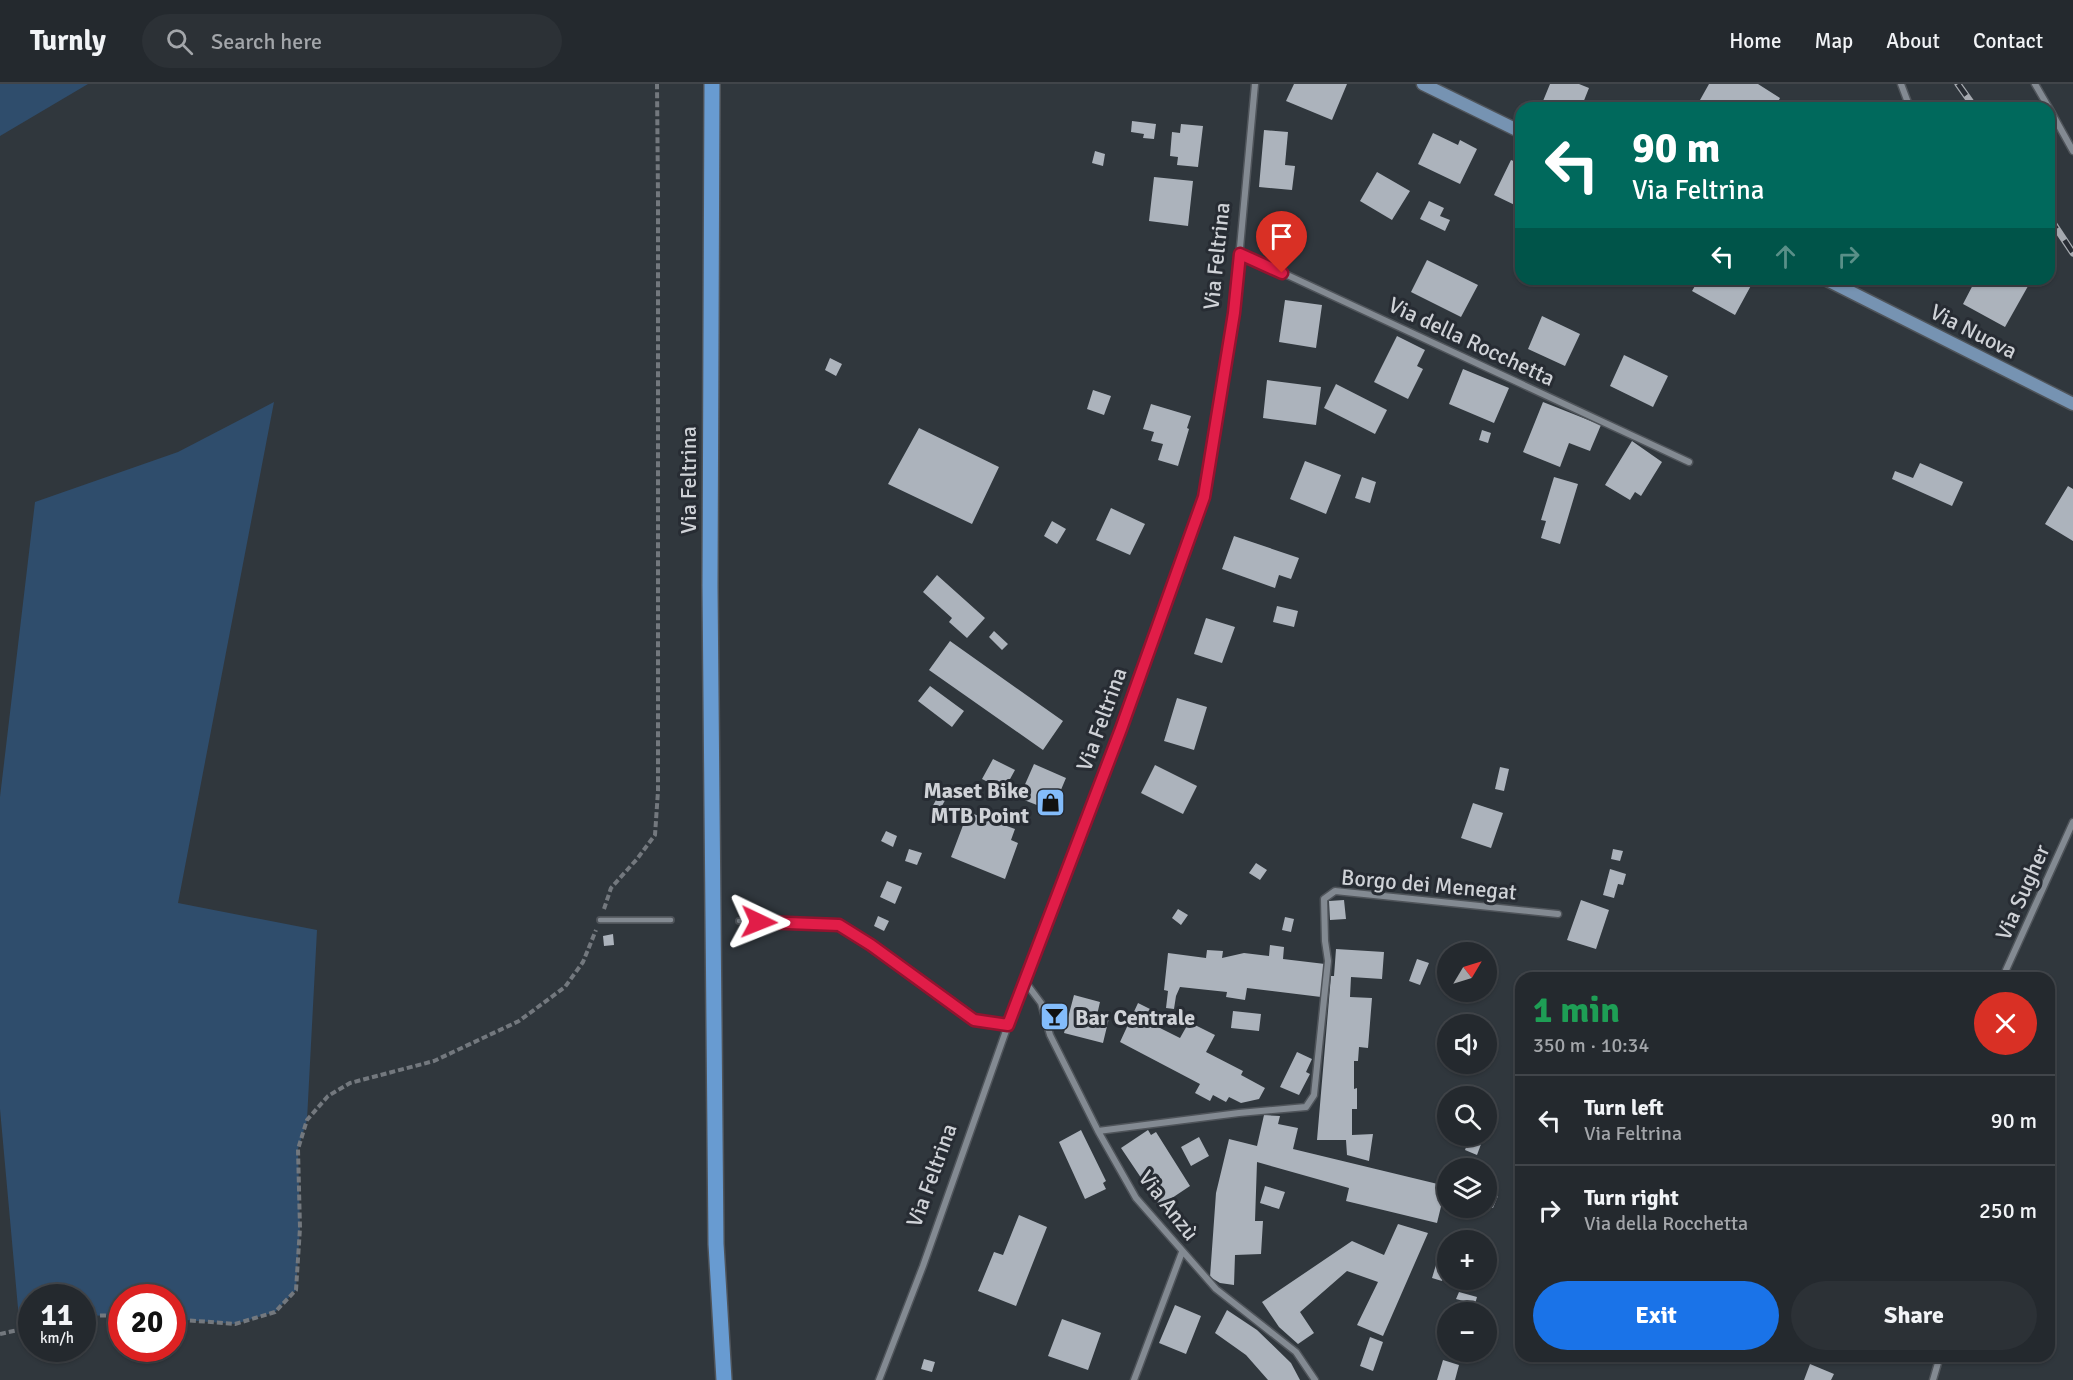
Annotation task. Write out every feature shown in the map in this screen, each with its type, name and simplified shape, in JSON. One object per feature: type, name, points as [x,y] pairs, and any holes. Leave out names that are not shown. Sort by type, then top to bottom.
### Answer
[{"type":"main road","name":"Via Feltrina","points":[[712,84],[710,586],[716,1232],[724,1380]]},
{"type":"street","name":"Via Feltrina","points":[[879,1380],[923,1266],[1008,1025],[1026,983],[1121,729],[1204,497],[1234,313],[1255,84]]},
{"type":"street","points":[[1423,84],[1515,129]]},
{"type":"street","points":[[1901,84],[1908,102]]},
{"type":"street","points":[[2036,84],[2046,102]]},
{"type":"street","points":[[2055,119],[2073,151]]},
{"type":"street","name":"Via della Rocchetta","points":[[1240,254],[1689,462]]},
{"type":"street","name":"Via Nuova","points":[[1837,285],[2073,404]]},
{"type":"street","name":"Via Sugher","points":[[2006,972],[2073,822]]},
{"type":"street","name":"Borgo dei Menegat","points":[[1098,1131],[1306,1107],[1314,1095],[1329,962],[1325,941],[1324,899],[1335,891],[1558,914]]},
{"type":"street","name":"Via Anzù","points":[[1026,983],[1041,1003],[1050,1035],[1098,1131],[1136,1198],[1216,1289],[1296,1352],[1315,1380]]},
{"type":"street","points":[[1134,1380],[1182,1252]]},
{"type":"street","points":[[1934,1380],[1938,1362]]},
{"type":"lane","points":[[600,920],[671,920]]},
{"type":"lane","points":[[739,921],[839,925],[871,945],[974,1020],[1008,1025]]},
{"type":"path","points":[[186,1320],[236,1324],[275,1312],[296,1290],[300,1228],[298,1149],[307,1120],[328,1096],[350,1083],[434,1061],[519,1022],[565,987],[583,962],[611,888],[656,835],[658,792],[657,84]]},
{"type":"path","points":[[0,1334],[18,1330]]},
{"type":"shaded area","points":[[0,84],[88,84],[0,136]]},
{"type":"shaded area","points":[[274,402],[178,903],[317,930],[307,1120],[298,1149],[300,1228],[296,1290],[275,1312],[235,1324],[186,1320],[186,1284],[108,1284],[108,1315],[96,1316],[96,1284],[18,1284],[18,1308],[0,1109],[0,797],[35,502],[178,452]]},
{"type":"building","points":[[1294,84],[1347,84],[1332,120],[1286,101]]},
{"type":"building","points":[[1550,84],[1579,84],[1589,88],[1583,102],[1543,101]]},
{"type":"building","points":[[1709,84],[1758,84],[1780,98],[1778,102],[1703,102],[1700,100]]},
{"type":"building","points":[[1132,121],[1156,124],[1154,139],[1143,138],[1144,134],[1131,132]]},
{"type":"building","points":[[1181,124],[1203,126],[1198,167],[1177,165],[1178,157],[1170,156],[1172,132],[1180,133]]},
{"type":"building","points":[[1264,130],[1288,132],[1285,165],[1295,166],[1292,190],[1259,187]]},
{"type":"building","points":[[1433,133],[1458,145],[1460,140],[1477,149],[1460,184],[1418,164]]},
{"type":"building","points":[[1095,151],[1105,154],[1103,166],[1092,163]]},
{"type":"building","points":[[1511,160],[1515,162],[1515,205],[1494,195]]},
{"type":"building","points":[[1377,172],[1410,191],[1392,220],[1360,201]]},
{"type":"building","points":[[1154,177],[1193,181],[1188,226],[1149,221]]},
{"type":"building","points":[[1429,201],[1444,208],[1440,216],[1450,220],[1445,231],[1420,219]]},
{"type":"building","points":[[1427,260],[1478,285],[1461,317],[1411,292]]},
{"type":"building","points":[[1696,285],[1751,285],[1735,315],[1692,291]]},
{"type":"building","points":[[1973,285],[2029,285],[2005,327],[1963,304]]},
{"type":"building","points":[[1285,300],[1322,305],[1316,348],[1279,342]]},
{"type":"building","points":[[1542,316],[1580,334],[1565,366],[1528,349]]},
{"type":"building","points":[[1397,336],[1425,350],[1417,366],[1423,369],[1408,399],[1374,382]]},
{"type":"building","points":[[1624,355],[1668,376],[1653,407],[1610,386]]},
{"type":"building","points":[[830,358],[842,364],[836,376],[825,370]]},
{"type":"building","points":[[1463,369],[1509,388],[1494,423],[1449,404]]},
{"type":"building","points":[[1267,380],[1321,387],[1316,425],[1263,418]]},
{"type":"building","points":[[1336,384],[1387,410],[1375,434],[1324,408]]},
{"type":"building","points":[[1093,390],[1111,396],[1104,415],[1087,409]]},
{"type":"building","points":[[1543,402],[1601,425],[1590,451],[1569,443],[1560,467],[1523,452]]},
{"type":"building","points":[[1151,404],[1191,416],[1178,466],[1158,460],[1163,444],[1151,441],[1154,432],[1143,429]]},
{"type":"building","points":[[919,428],[999,467],[972,524],[888,484]]},
{"type":"building","points":[[1482,430],[1491,433],[1488,443],[1479,440]]},
{"type":"building","points":[[1632,441],[1662,462],[1641,496],[1635,492],[1630,500],[1605,485]]},
{"type":"building","points":[[1305,461],[1341,475],[1326,514],[1290,499]]},
{"type":"building","points":[[1920,463],[1963,482],[1952,506],[1892,479],[1895,471],[1913,478]]},
{"type":"building","points":[[1362,477],[1376,482],[1370,503],[1355,498]]},
{"type":"building","points":[[1554,477],[1578,484],[1560,544],[1541,538],[1546,521],[1541,520]]},
{"type":"building","points":[[2068,486],[2073,489],[2073,541],[2045,524]]},
{"type":"building","points":[[1111,508],[1145,524],[1130,555],[1096,540]]},
{"type":"building","points":[[1052,521],[1066,529],[1057,544],[1044,536]]},
{"type":"building","points":[[1234,536],[1299,558],[1291,579],[1279,575],[1275,588],[1222,569]]},
{"type":"building","points":[[937,575],[985,618],[967,638],[949,622],[952,618],[923,592]]},
{"type":"building","points":[[1277,606],[1298,611],[1294,627],[1273,622]]},
{"type":"building","points":[[1206,618],[1235,627],[1222,663],[1194,654]]},
{"type":"building","points":[[994,631],[1008,644],[1002,650],[989,637]]},
{"type":"building","points":[[950,641],[1063,721],[1043,750],[929,670]]},
{"type":"building","points":[[930,686],[964,711],[952,727],[918,701]]},
{"type":"building","points":[[1177,698],[1207,707],[1194,750],[1164,741]]},
{"type":"building","points":[[993,759],[1015,770],[1004,790],[982,779]]},
{"type":"building","points":[[1034,764],[1066,778],[1052,811],[1019,798]]},
{"type":"building","points":[[1155,765],[1197,786],[1183,814],[1141,793]]},
{"type":"building","points":[[1500,767],[1509,769],[1504,791],[1495,789]]},
{"type":"building","points":[[941,791],[948,795],[938,813],[931,809]]},
{"type":"building","points":[[1473,803],[1503,813],[1491,848],[1461,838]]},
{"type":"building","points":[[968,812],[1015,829],[1011,840],[1018,843],[1005,879],[951,857]]},
{"type":"building","points":[[886,831],[897,836],[893,847],[881,841]]},
{"type":"building","points":[[909,849],[922,853],[917,865],[905,861]]},
{"type":"building","points":[[1613,849],[1623,851],[1620,861],[1611,859]]},
{"type":"building","points":[[1256,863],[1267,870],[1260,880],[1249,873]]},
{"type":"building","points":[[1610,869],[1626,874],[1623,885],[1618,884],[1614,898],[1603,895]]},
{"type":"building","points":[[887,881],[902,887],[895,904],[880,897]]},
{"type":"building","points":[[1344,900],[1346,919],[1330,920],[1329,901]]},
{"type":"building","points":[[1581,900],[1609,910],[1596,949],[1567,940]]},
{"type":"building","points":[[1178,909],[1188,915],[1181,925],[1172,918]]},
{"type":"building","points":[[878,916],[889,921],[884,931],[874,926]]},
{"type":"building","points":[[1285,917],[1294,919],[1291,932],[1282,930]]},
{"type":"building","points":[[613,934],[614,945],[604,946],[603,936]]},
{"type":"building","points":[[1270,945],[1284,947],[1283,959],[1325,964],[1321,997],[1247,988],[1245,1000],[1226,997],[1227,992],[1180,987],[1174,1009],[1166,1008],[1168,991],[1164,990],[1168,953],[1206,958],[1207,950],[1223,951],[1222,958],[1244,953],[1269,956]]},
{"type":"building","points":[[1336,949],[1384,952],[1382,979],[1351,977],[1350,997],[1372,998],[1368,1048],[1359,1047],[1358,1061],[1354,1061],[1357,1109],[1352,1109],[1352,1135],[1373,1134],[1369,1161],[1347,1155],[1346,1140],[1317,1140],[1331,976],[1334,976]]},
{"type":"building","points":[[1417,959],[1429,963],[1420,985],[1409,981]]},
{"type":"building","points":[[1074,995],[1100,1002],[1097,1015],[1109,1018],[1103,1043],[1064,1033]]},
{"type":"building","points":[[1138,1003],[1164,1016],[1158,1027],[1180,1038],[1189,1022],[1215,1035],[1206,1052],[1243,1071],[1241,1075],[1265,1088],[1259,1099],[1241,1103],[1229,1097],[1226,1102],[1213,1095],[1210,1101],[1195,1093],[1200,1084],[1120,1042]]},
{"type":"building","points":[[1233,1011],[1261,1014],[1259,1031],[1231,1028]]},
{"type":"building","points":[[1297,1052],[1312,1059],[1306,1072],[1310,1074],[1299,1095],[1280,1087]]},
{"type":"building","points":[[1264,1115],[1280,1116],[1278,1124],[1298,1128],[1293,1149],[1437,1184],[1437,1223],[1346,1201],[1349,1188],[1257,1162],[1255,1221],[1263,1221],[1261,1254],[1235,1255],[1234,1285],[1220,1283],[1210,1277],[1216,1193],[1229,1139],[1257,1146]]},
{"type":"building","points":[[1081,1130],[1106,1181],[1103,1183],[1106,1189],[1085,1199],[1059,1142]]},
{"type":"building","points":[[1148,1130],[1151,1135],[1156,1132],[1190,1186],[1160,1206],[1121,1148]]},
{"type":"building","points":[[1199,1137],[1209,1156],[1191,1166],[1181,1147]]},
{"type":"building","points":[[1466,1146],[1480,1146],[1477,1155],[1465,1150]]},
{"type":"building","points":[[1265,1186],[1285,1192],[1279,1209],[1260,1203]]},
{"type":"building","points":[[1019,1215],[1047,1227],[1016,1306],[978,1291],[994,1252],[1003,1255]]},
{"type":"building","points":[[1398,1224],[1428,1233],[1383,1336],[1357,1325],[1378,1282],[1347,1271],[1300,1312],[1314,1333],[1298,1344],[1279,1327],[1262,1302],[1352,1241],[1384,1255]]},
{"type":"building","points":[[1437,1262],[1437,1280],[1432,1278]]},
{"type":"building","points":[[1459,1292],[1477,1297],[1476,1302],[1456,1299]]},
{"type":"building","points":[[1175,1305],[1201,1316],[1186,1354],[1159,1343]]},
{"type":"building","points":[[1227,1310],[1257,1330],[1291,1363],[1300,1380],[1268,1380],[1246,1355],[1215,1333]]},
{"type":"building","points":[[1062,1319],[1101,1333],[1088,1370],[1048,1356]]},
{"type":"building","points":[[1370,1337],[1383,1342],[1373,1371],[1360,1366]]},
{"type":"building","points":[[924,1359],[935,1362],[932,1372],[921,1369]]},
{"type":"building","points":[[1442,1362],[1459,1365],[1455,1380],[1437,1380]]},
{"type":"building","points":[[1810,1364],[1834,1374],[1831,1380],[1804,1380]]},
{"type":"railway","points":[[1958,84],[1971,102]]},
{"type":"railway","points":[[2055,226],[2073,253]]},
{"type":"place","name":"Maset Bike MTB Point","points":[[1050,803]]},
{"type":"place","name":"Bar Centrale","points":[[1054,1017]]},
{"type":"route","points":[[759,922],[839,925],[871,945],[974,1020],[1008,1025],[1026,983],[1121,729],[1204,497],[1234,313],[1240,254],[1282,273]]}]
